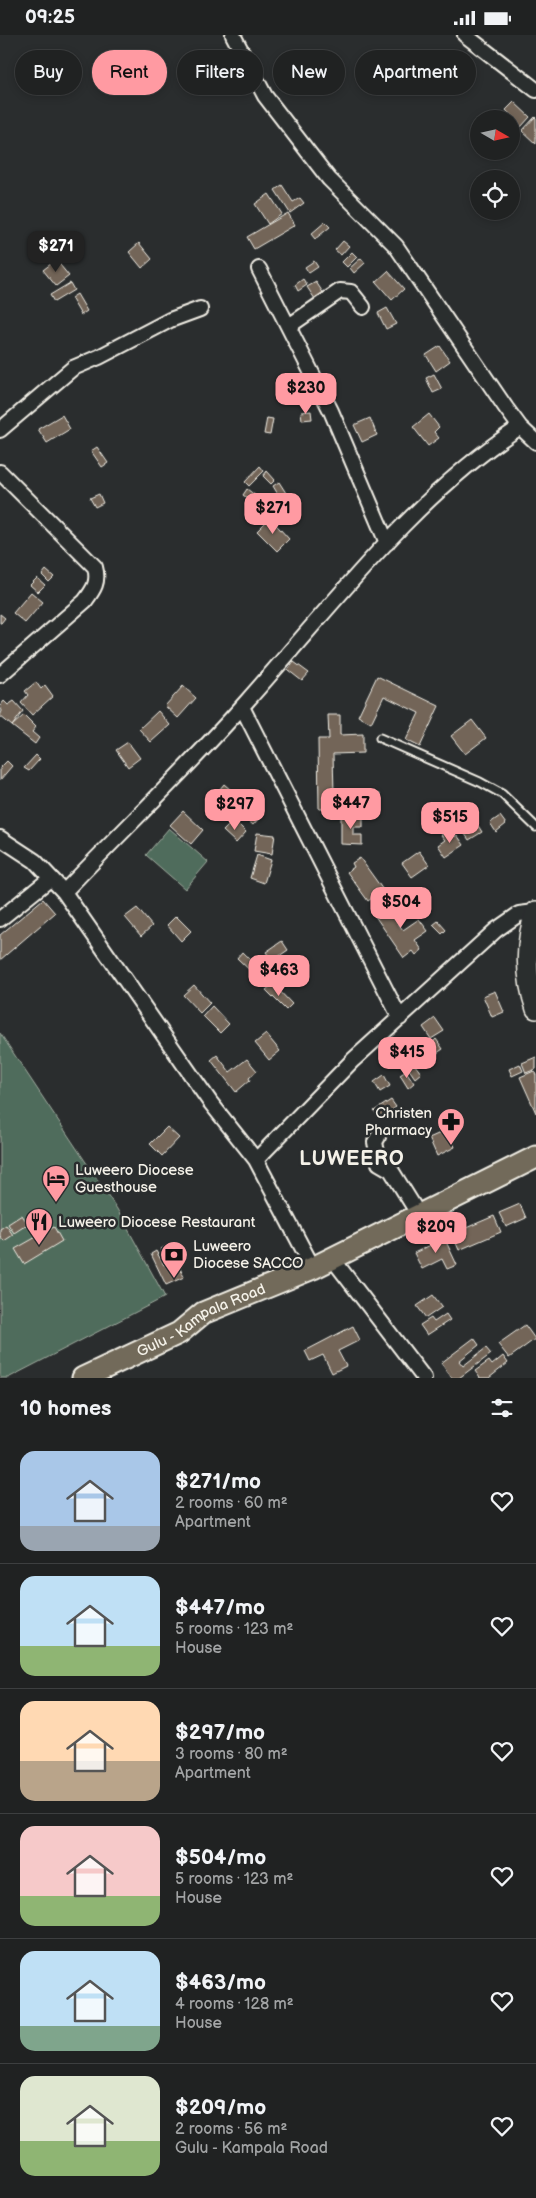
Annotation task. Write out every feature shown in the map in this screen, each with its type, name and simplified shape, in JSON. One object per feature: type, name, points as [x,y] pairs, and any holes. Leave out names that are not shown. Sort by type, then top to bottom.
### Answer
[{"type":"main road","points":[[536,911],[531,929],[527,969],[529,989],[536,1009]]},
{"type":"main road","name":"Gulu - Kampala Road","points":[[83,1378],[179,1333],[203,1313],[312,1268],[536,1157]]},
{"type":"street","points":[[232,35],[265,96],[329,179],[396,246],[520,427],[536,442]]},
{"type":"street","points":[[465,35],[536,90]]},
{"type":"street","points":[[259,269],[331,411],[387,543]]},
{"type":"street","points":[[289,327],[340,291],[352,292],[363,307]]},
{"type":"street","points":[[0,430],[73,368],[99,357],[170,320],[200,309]]},
{"type":"street","points":[[64,891],[242,707],[387,543],[466,465],[520,427]]},
{"type":"street","points":[[0,472],[95,567],[97,575],[93,589],[84,601],[0,675]]},
{"type":"street","points":[[242,707],[400,1018]]},
{"type":"street","points":[[0,838],[35,861],[64,891],[210,1102],[256,1161],[312,1268]]},
{"type":"street","points":[[0,919],[51,878]]},
{"type":"street","points":[[256,1161],[353,1060],[496,930],[519,914],[536,911]]},
{"type":"street","points":[[378,1137],[375,1142],[380,1163],[391,1170],[419,1215]]},
{"type":"street","points":[[332,1257],[354,1289],[424,1378]]},
{"type":"lane","points":[[380,738],[502,794],[536,827]]},
{"type":"green space","points":[[169,828],[208,862],[185,889],[146,855]]},
{"type":"green space","name":"Luweero Diocese Guesthouse","points":[[0,1033],[117,1209],[165,1297],[8,1378],[0,1378]]},
{"type":"building","points":[[514,102],[530,117],[521,127],[520,110],[506,110]]},
{"type":"building","points":[[536,118],[536,144],[522,131]]},
{"type":"building","points":[[282,185],[293,202],[300,198],[304,203],[290,213],[275,190]]},
{"type":"building","points":[[269,194],[282,214],[268,224],[255,204]]},
{"type":"building","points":[[288,213],[295,225],[254,249],[247,237]]},
{"type":"building","points":[[325,222],[330,227],[315,239],[311,234]]},
{"type":"building","points":[[343,241],[349,246],[341,255],[335,250]]},
{"type":"building","points":[[139,243],[152,259],[142,268],[129,252]]},
{"type":"building","points":[[352,252],[357,257],[347,267],[342,262]]},
{"type":"building","points":[[361,258],[365,263],[354,273],[350,268]]},
{"type":"building","points":[[56,260],[69,276],[56,286],[43,270]]},
{"type":"building","points":[[314,261],[318,267],[309,273],[305,267]]},
{"type":"building","points":[[388,271],[404,289],[392,300],[376,282]]},
{"type":"building","points":[[303,279],[307,285],[298,291],[295,285]]},
{"type":"building","points":[[316,282],[326,297],[317,302],[307,287]]},
{"type":"building","points":[[70,283],[74,290],[54,302],[50,295]]},
{"type":"building","points":[[77,294],[87,311],[81,315],[71,298]]},
{"type":"building","points":[[387,308],[396,324],[386,329],[378,313]]},
{"type":"building","points":[[440,346],[450,361],[436,371],[426,355]]},
{"type":"building","points":[[434,374],[442,389],[433,393],[426,378]]},
{"type":"building","points":[[311,411],[312,419],[302,420],[301,412]]},
{"type":"building","points":[[429,414],[439,427],[434,432],[439,438],[428,446],[413,427]]},
{"type":"building","points":[[62,415],[70,429],[47,443],[38,429]]},
{"type":"building","points":[[267,418],[273,419],[270,435],[264,434]]},
{"type":"building","points":[[370,418],[377,435],[362,442],[354,425]]},
{"type":"building","points":[[97,447],[108,463],[102,467],[91,451]]},
{"type":"building","points":[[260,466],[264,471],[249,486],[245,482]]},
{"type":"building","points":[[267,471],[275,480],[271,484],[263,476]]},
{"type":"building","points":[[279,482],[286,493],[279,496],[273,486]]},
{"type":"building","points":[[247,489],[256,496],[252,502],[243,495]]},
{"type":"building","points":[[99,494],[103,503],[95,507],[90,498]]},
{"type":"building","points":[[270,518],[289,539],[277,551],[257,531]]},
{"type":"building","points":[[46,570],[54,577],[49,582],[42,575]]},
{"type":"building","points":[[37,578],[45,585],[38,592],[30,585]]},
{"type":"building","points":[[31,592],[43,602],[25,623],[13,613]]},
{"type":"building","points":[[0,614],[5,618],[1,623],[0,623]]},
{"type":"building","points":[[294,662],[309,673],[302,681],[288,670]]},
{"type":"building","points":[[377,676],[439,706],[420,747],[406,740],[419,713],[384,696],[371,723],[358,716]]},
{"type":"building","points":[[36,682],[41,689],[45,685],[53,696],[32,715],[21,703],[28,695],[25,691]]},
{"type":"building","points":[[183,686],[196,698],[178,718],[165,706]]},
{"type":"building","points":[[4,701],[8,705],[14,701],[23,711],[12,726],[0,716],[2,711],[0,706]]},
{"type":"building","points":[[158,711],[170,725],[151,742],[139,729]]},
{"type":"building","points":[[24,715],[36,727],[32,732],[39,738],[35,744],[12,726]]},
{"type":"building","points":[[328,715],[340,715],[340,735],[363,734],[363,753],[333,754],[334,794],[380,793],[380,808],[319,809],[318,739],[329,739]]},
{"type":"building","points":[[472,720],[486,738],[465,754],[451,736]]},
{"type":"building","points":[[128,742],[140,758],[128,767],[116,750]]},
{"type":"building","points":[[36,755],[40,759],[29,771],[24,768]]},
{"type":"building","points":[[7,761],[12,766],[0,780],[0,768]]},
{"type":"building","points":[[224,784],[261,816],[253,825],[229,804],[219,817],[206,806]]},
{"type":"building","points":[[183,811],[203,830],[191,844],[170,825]]},
{"type":"building","points":[[341,816],[363,817],[363,827],[353,827],[353,835],[362,835],[362,845],[341,844]]},
{"type":"building","points":[[500,816],[506,824],[496,832],[490,823]]},
{"type":"building","points":[[474,819],[482,832],[469,840],[461,828]]},
{"type":"building","points":[[234,820],[246,832],[236,843],[223,831]]},
{"type":"building","points":[[450,830],[455,837],[457,835],[464,845],[446,857],[438,845],[445,840],[441,835]]},
{"type":"building","points":[[257,833],[275,835],[272,854],[254,851]]},
{"type":"building","points":[[419,851],[429,865],[412,877],[402,863]]},
{"type":"building","points":[[257,855],[271,860],[264,883],[250,878]]},
{"type":"building","points":[[360,858],[383,890],[368,901],[347,872],[354,867],[352,863]]},
{"type":"building","points":[[400,898],[407,908],[394,918],[403,930],[419,919],[428,931],[415,940],[422,950],[416,955],[413,951],[404,958],[375,916]]},
{"type":"building","points":[[43,899],[55,913],[0,960],[0,935]]},
{"type":"building","points":[[137,908],[152,926],[141,936],[125,917]]},
{"type":"building","points":[[176,916],[191,931],[181,941],[167,925]]},
{"type":"building","points":[[438,921],[446,930],[442,934],[433,925]]},
{"type":"building","points":[[282,941],[288,950],[272,961],[266,952]]},
{"type":"building","points":[[242,952],[266,975],[261,981],[237,958]]},
{"type":"building","points":[[273,984],[292,1004],[286,1010],[266,990]]},
{"type":"building","points":[[194,985],[210,1003],[200,1013],[183,995]]},
{"type":"building","points":[[495,991],[504,1012],[492,1017],[483,996]]},
{"type":"building","points":[[212,1006],[229,1024],[220,1033],[203,1016]]},
{"type":"building","points":[[435,1018],[444,1031],[431,1039],[423,1027]]},
{"type":"building","points":[[266,1034],[280,1051],[269,1060],[255,1043]]},
{"type":"building","points":[[436,1039],[443,1049],[437,1053],[431,1044]]},
{"type":"building","points":[[217,1055],[230,1072],[247,1059],[257,1071],[236,1092],[211,1060]]},
{"type":"building","points":[[536,1057],[536,1069],[526,1073],[522,1063]]},
{"type":"building","points":[[412,1061],[421,1073],[415,1078],[406,1065]]},
{"type":"building","points":[[520,1064],[523,1071],[512,1076],[509,1069]]},
{"type":"building","points":[[406,1071],[414,1083],[408,1088],[400,1075]]},
{"type":"building","points":[[534,1071],[536,1075],[536,1113],[520,1077]]},
{"type":"building","points":[[384,1075],[390,1086],[380,1092],[374,1082]]},
{"type":"building","points":[[391,1100],[396,1107],[381,1119],[374,1111]]},
{"type":"building","points":[[167,1127],[179,1138],[162,1156],[150,1144]]},
{"type":"building","points":[[447,1130],[455,1147],[437,1156],[429,1138]]},
{"type":"building","points":[[520,1204],[526,1218],[506,1227],[499,1213]]},
{"type":"building","points":[[22,1215],[28,1224],[14,1233],[8,1224]]},
{"type":"building","points":[[494,1216],[501,1232],[459,1250],[452,1234]]},
{"type":"building","points":[[6,1225],[13,1235],[4,1241],[0,1236],[0,1229]]},
{"type":"building","points":[[54,1227],[62,1241],[24,1264],[15,1249]]},
{"type":"building","points":[[442,1233],[457,1265],[447,1269],[442,1259],[422,1269],[414,1253],[437,1242],[435,1237]]},
{"type":"building","points":[[169,1245],[184,1277],[166,1285],[151,1254],[156,1251],[164,1265],[168,1263],[161,1249]]},
{"type":"building","points":[[433,1295],[442,1307],[426,1318],[417,1306]]},
{"type":"building","points":[[446,1314],[450,1320],[427,1335],[420,1325],[431,1318],[434,1322]]},
{"type":"building","points":[[525,1325],[535,1339],[509,1358],[498,1344]]},
{"type":"building","points":[[353,1326],[360,1340],[338,1351],[346,1366],[332,1373],[323,1355],[310,1361],[305,1351]]},
{"type":"building","points":[[474,1338],[479,1345],[459,1361],[463,1366],[486,1348],[491,1354],[459,1378],[452,1378],[441,1363]]},
{"type":"building","points":[[503,1356],[508,1363],[489,1378],[480,1378],[475,1371],[489,1361],[492,1365]]},
{"type":"place","name":"Christen Pharmacy","points":[[451,1146]]},
{"type":"place","name":"Luweero Diocese Guesthouse","points":[[56,1203]]},
{"type":"place","name":"Luweero Diocese Restaurant","points":[[39,1246]]},
{"type":"place","name":"Luweero Diocese SACCO","points":[[174,1279]]},
{"type":"district","name":"LUWEERO","points":[[352,1158]]}]
